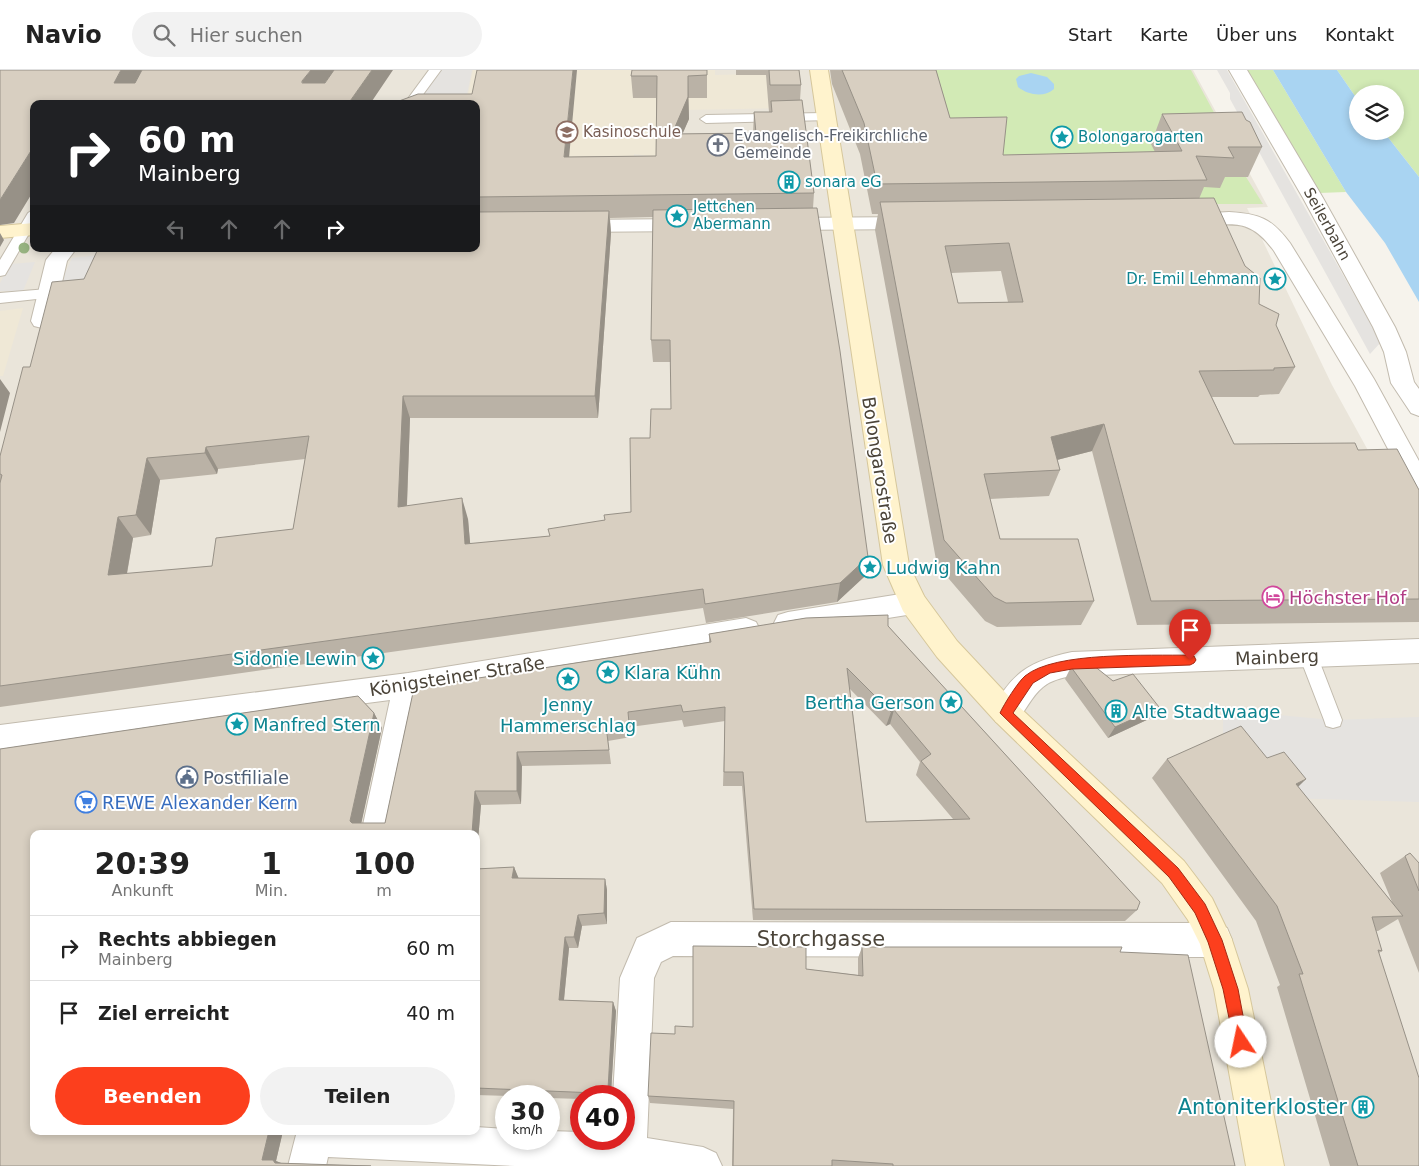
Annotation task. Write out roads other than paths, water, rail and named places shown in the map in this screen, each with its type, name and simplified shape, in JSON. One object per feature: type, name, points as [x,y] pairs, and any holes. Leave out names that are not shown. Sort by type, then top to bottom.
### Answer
[{"type":"street","name":"Bolongarostraße","points":[[819,70],[841,223],[896,566],[913,602],[947,649],[1006,713],[1174,872],[1200,909],[1215,940],[1230,989],[1265,1166]]},
{"type":"street","name":"Seilerbahn","points":[[1238,70],[1313,198],[1384,327],[1395,352],[1403,383],[1419,407]]},
{"type":"street","points":[[1170,219],[1230,218],[1260,225],[1269,231],[1283,248],[1366,385],[1419,484]]},
{"type":"street","points":[[765,224],[930,222]]},
{"type":"street","points":[[556,227],[705,225]]},
{"type":"street","points":[[0,232],[28,230]]},
{"type":"street","points":[[38,339],[57,260],[64,252]]},
{"type":"street","points":[[1366,385],[1403,383]]},
{"type":"street","name":"Königsteiner Straße","points":[[0,738],[408,684],[913,602]]},
{"type":"street","name":"Mainberg","points":[[1006,713],[1029,680],[1048,668],[1072,664],[1419,651]]},
{"type":"street","points":[[378,830],[408,684]]},
{"type":"street","name":"Storchgasse","points":[[628,1159],[637,978],[649,950],[671,939],[1215,940]]},
{"type":"street","points":[[312,1145],[628,1159],[702,1166]]},
{"type":"lane","points":[[413,100],[435,70]]},
{"type":"lane","points":[[706,118],[825,117]]},
{"type":"lane","points":[[0,272],[28,230]]},
{"type":"lane","points":[[0,298],[77,292]]},
{"type":"lane","points":[[1308,656],[1333,720]]},
{"type":"water","points":[[1273,70],[1337,70],[1349,87],[1349,140],[1390,140],[1419,177],[1419,302],[1385,243],[1346,192]]},
{"type":"water","points":[[1031,73],[1047,77],[1054,84],[1054,89],[1046,94],[1036,94],[1026,92],[1018,87],[1016,79],[1019,76]]},
{"type":"place","name":"Kasinoschule","points":[[567,132]]},
{"type":"place","name":"Bolongarogarten","points":[[1062,137]]},
{"type":"place","name":"Evangelisch-Freikirchliche Gemeinde","points":[[718,145]]},
{"type":"place","name":"sonara eG","points":[[789,182]]},
{"type":"place","name":"Jettchen Abermann","points":[[677,216]]},
{"type":"place","name":"Dr. Emil Lehmann","points":[[1275,279]]},
{"type":"place","name":"Ludwig Kahn","points":[[870,567]]},
{"type":"place","name":"Höchster Hof","points":[[1273,597]]},
{"type":"place","name":"Sidonie Lewin","points":[[373,658]]},
{"type":"place","name":"Klara Kühn","points":[[608,672]]},
{"type":"place","name":"Jenny Hammerschlag","points":[[568,679]]},
{"type":"place","name":"Bertha Gerson","points":[[951,702]]},
{"type":"place","name":"Alte Stadtwaage","points":[[1116,711]]},
{"type":"place","name":"Manfred Stern","points":[[237,724]]},
{"type":"place","name":"Postfiliale","points":[[187,777]]},
{"type":"place","name":"REWE Alexander Kern","points":[[86,802]]},
{"type":"place","name":"Antoniterkloster","points":[[1363,1107]]}]
